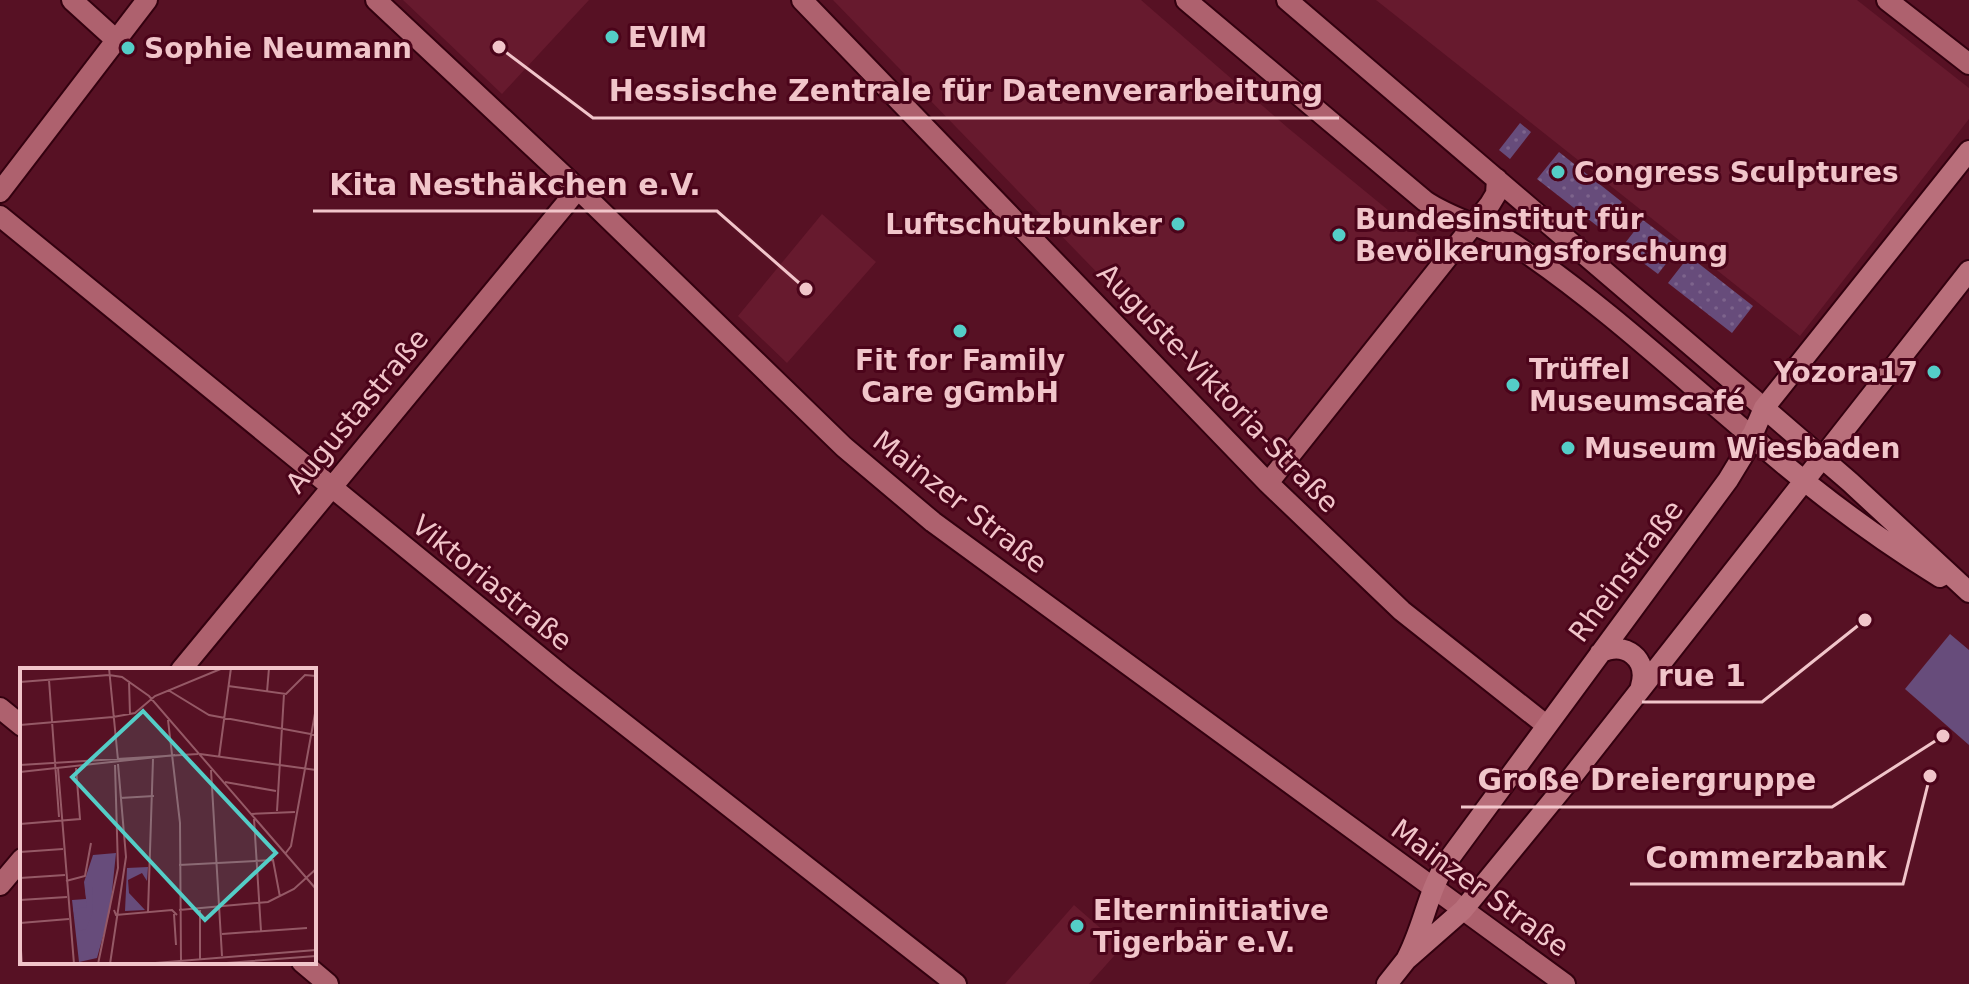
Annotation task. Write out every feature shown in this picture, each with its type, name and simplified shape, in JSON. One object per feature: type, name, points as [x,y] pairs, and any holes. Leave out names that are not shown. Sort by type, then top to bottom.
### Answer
[{"type":"main road","name":"Rheinstraße","points":[[1406,960],[1420,930],[1433,888],[1446,863],[1728,480],[1745,452],[1764,408],[1969,151]]},
{"type":"main road","name":"Rheinstraße","points":[[1387,984],[1406,960],[1463,910],[1571,778],[1969,271]]},
{"type":"main road","points":[[1764,408],[1822,457],[1969,594]]},
{"type":"main road","points":[[1751,436],[1803,482],[1862,527],[1969,594]]},
{"type":"main road","points":[[1600,653],[1613,648],[1633,654],[1644,672],[1641,686]]},
{"type":"street","points":[[72,0],[115,39]]},
{"type":"street","points":[[0,192],[147,0]]},
{"type":"street","name":"Mainzer Straße","points":[[376,0],[578,189],[844,447],[933,522],[1565,984]]},
{"type":"street","name":"Auguste-Viktoria-Straße","points":[[802,0],[1268,483],[1402,611],[1546,725]]},
{"type":"street","points":[[1186,0],[1425,201],[1517,246],[1588,299],[1751,436]]},
{"type":"street","points":[[1287,0],[1764,408]]},
{"type":"street","points":[[1887,0],[1969,64]]},
{"type":"street","points":[[1268,483],[1474,225],[1494,198],[1497,179]]},
{"type":"street","name":"Augustastraße","points":[[183,668],[578,189]]},
{"type":"street","name":"Viktoriastraße","points":[[0,216],[588,696],[956,984]]},
{"type":"street","points":[[0,708],[20,724]]},
{"type":"street","points":[[0,885],[20,861]]},
{"type":"street","points":[[304,964],[328,984]]},
{"type":"shaded area","points":[[403,0],[589,0],[502,94]]},
{"type":"shaded area","points":[[833,0],[1141,0],[1288,128],[1438,251],[1286,444],[1279,449],[1267,448]]},
{"type":"shaded area","points":[[1376,0],[1857,0],[1969,88],[1969,119],[1800,336]]},
{"type":"shaded area","points":[[1520,123],[1531,132],[1510,159],[1499,150]]},
{"type":"shaded area","points":[[1559,152],[1622,202],[1601,229],[1537,179]]},
{"type":"shaded area","points":[[822,214],[876,262],[787,363],[738,316]]},
{"type":"shaded area","points":[[1643,220],[1679,247],[1658,274],[1622,247]]},
{"type":"shaded area","points":[[1689,256],[1753,306],[1732,333],[1668,283]]},
{"type":"shaded area","points":[[1950,634],[1969,650],[1969,745],[1905,689]]},
{"type":"shaded area","name":"Elterninitiative Tigerbär e.V.","points":[[1074,905],[1122,947],[1089,984],[1005,984]]},
{"type":"place","name":"EVIM","points":[[612,37]]},
{"type":"place","name":"Hessische Zentrale für Datenverarbeitung","points":[[499,47]]},
{"type":"place","name":"Sophie Neumann","points":[[128,48]]},
{"type":"place","name":"Congress Sculptures","points":[[1558,172]]},
{"type":"place","name":"Luftschutzbunker","points":[[1178,224]]},
{"type":"place","name":"Bundesinstitut für Bevölkerungsforschung","points":[[1339,235]]},
{"type":"place","name":"Kita Nesthäkchen e.V.","points":[[806,289]]},
{"type":"place","name":"Fit for Family Care gGmbH","points":[[960,331]]},
{"type":"place","name":"Yozora17","points":[[1934,372]]},
{"type":"place","name":"Trüffel Museumscafé","points":[[1513,385]]},
{"type":"place","name":"Museum Wiesbaden","points":[[1568,448]]},
{"type":"place","name":"rue 1","points":[[1865,620]]},
{"type":"place","name":"Große Dreiergruppe","points":[[1943,736]]},
{"type":"place","name":"Commerzbank","points":[[1930,776]]},
{"type":"place","name":"Elterninitiative Tigerbär e.V.","points":[[1077,926]]}]
